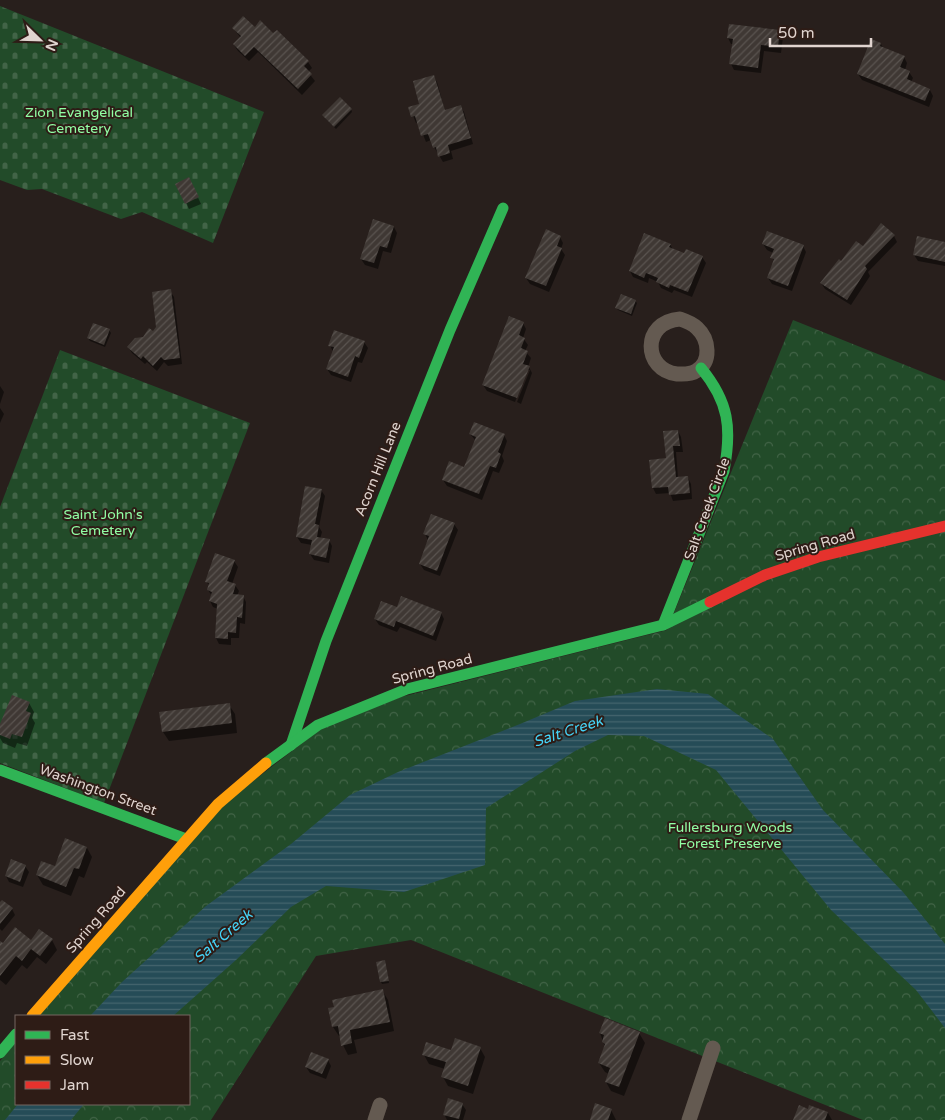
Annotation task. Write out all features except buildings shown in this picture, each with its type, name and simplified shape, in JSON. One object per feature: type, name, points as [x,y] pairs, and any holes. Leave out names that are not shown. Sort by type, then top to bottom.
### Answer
[{"type":"street","name":"Acorn Hill Lane","points":[[291,745],[326,642],[447,336],[503,208]]},
{"type":"street","name":"Salt Creek Circle","points":[[663,625],[724,471],[728,454],[730,435],[724,402],[716,386],[701,368]]},
{"type":"street","name":"Spring Road","points":[[33,1015],[186,839],[233,789],[318,725],[406,690],[663,625],[765,575],[818,558],[945,526]]},
{"type":"street","name":"Washington Street","points":[[0,770],[186,839]]},
{"type":"street","points":[[0,1053],[15,1035]]},
{"type":"street","points":[[689,1120],[713,1048]]},
{"type":"street","points":[[375,1120],[380,1105]]},
{"type":"green space","name":"Zion Evangelical Cemetery","points":[[0,6],[264,112],[213,243],[142,212],[121,219],[42,189],[27,190],[0,180]]},
{"type":"green space","name":"Fullersburg Woods Forest Preserve","points":[[793,320],[945,381],[945,1120],[863,1120],[411,940],[316,956],[211,1120],[0,1120],[0,1061],[15,1043],[15,1105],[190,1105],[190,1015],[40,1015],[222,805],[322,728],[401,697],[667,630]]},
{"type":"green space","name":"Saint John's Cemetery","points":[[60,350],[250,423],[104,803],[0,763],[0,507]]},
{"type":"water","name":"Salt Creek","points":[[657,689],[708,694],[773,739],[823,810],[903,892],[945,944],[945,1028],[916,990],[831,910],[716,770],[644,736],[608,735],[575,751],[486,808],[485,865],[404,892],[326,886],[291,907],[236,960],[174,1015],[91,1015],[122,982],[206,906],[291,844],[350,795],[398,772],[575,701]]},
{"type":"water","points":[[17,1105],[83,1105],[71,1120],[5,1120]]},
{"type":"traffic: fast","points":[[291,745],[326,641],[450,330],[503,208]]},
{"type":"traffic: fast","points":[[663,625],[724,471],[728,442],[726,416],[718,392],[701,368]]},
{"type":"traffic: fast","points":[[266,763],[318,725],[407,689],[663,625],[710,602]]},
{"type":"traffic: fast","points":[[0,770],[186,839]]},
{"type":"traffic: fast","points":[[0,1053],[15,1035]]},
{"type":"traffic: slow","points":[[33,1015],[218,804],[266,763]]},
{"type":"traffic: jam","points":[[710,602],[765,575],[818,557],[945,526]]}]
